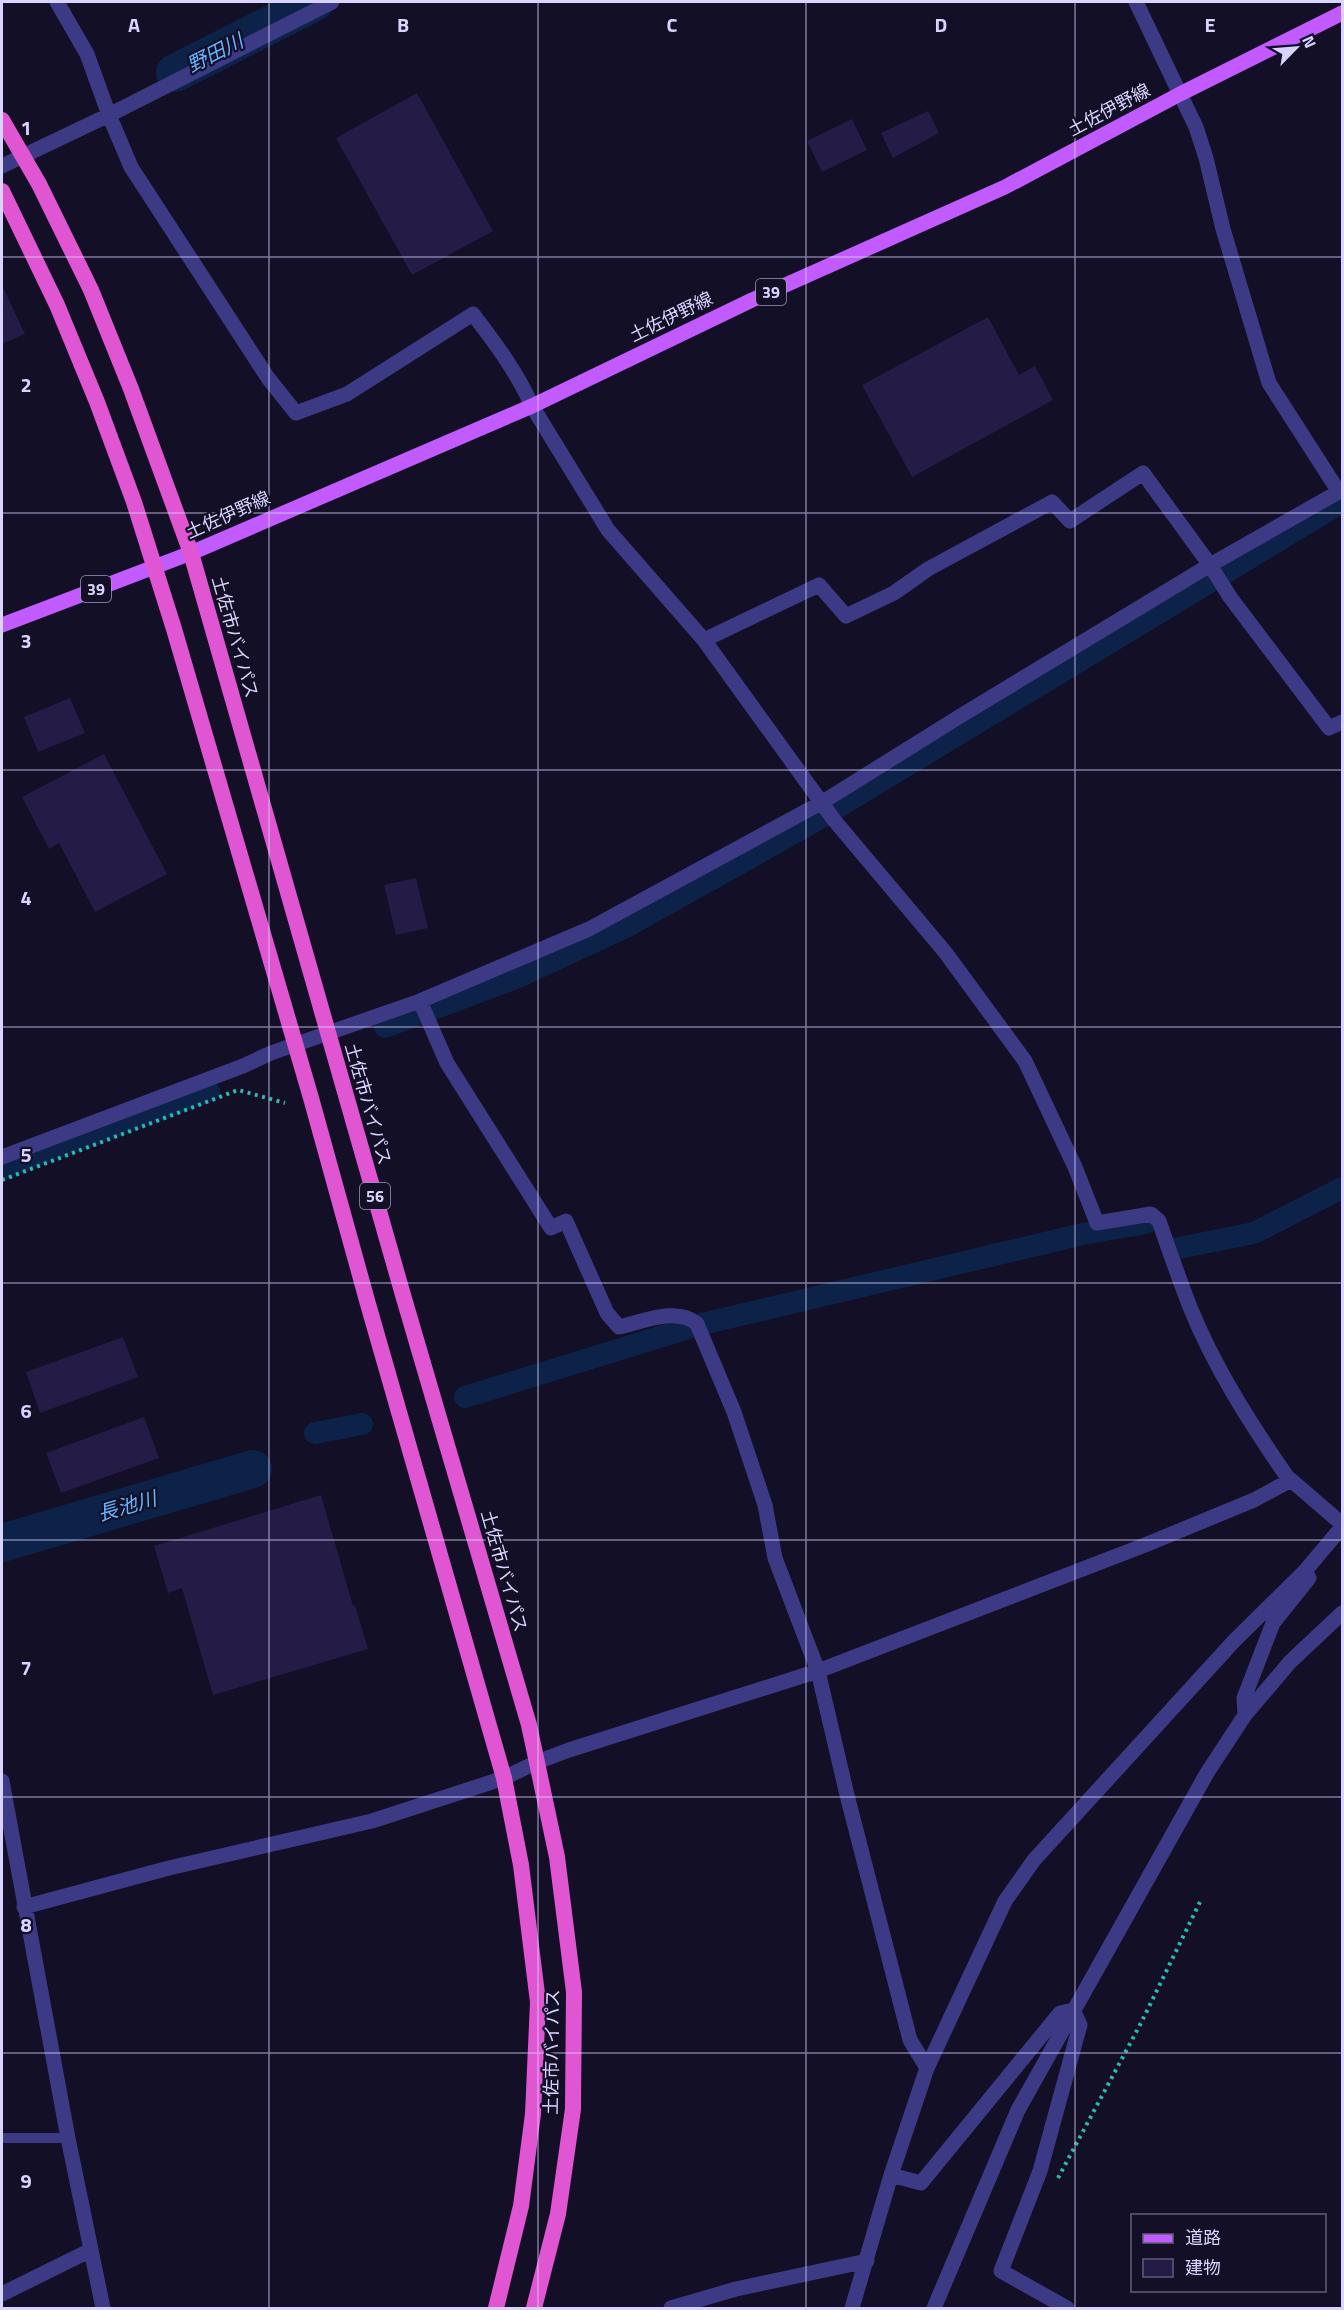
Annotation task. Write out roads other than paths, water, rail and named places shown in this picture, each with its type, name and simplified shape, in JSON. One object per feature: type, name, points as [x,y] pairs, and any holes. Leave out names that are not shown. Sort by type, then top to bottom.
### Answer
[{"type":"highway","name":"土佐市バイパス","points":[[2,120],[39,184],[91,290],[131,389],[191,552],[327,1033],[529,1725],[557,1857],[574,1992],[573,2109],[558,2214],[534,2308]]},
{"type":"highway","name":"土佐市バイパス","points":[[2,191],[57,305],[97,402],[155,567],[295,1044],[504,1778],[521,1865],[538,2002],[533,2114],[521,2206],[496,2308]]},
{"type":"main road","name":"土佐伊野線","points":[[2,625],[155,567],[532,406],[752,300],[1005,187],[1180,94],[1342,13]]},
{"type":"street","points":[[57,2],[87,54],[131,167],[268,378],[296,413],[347,394],[472,314],[499,348],[608,530],[704,640],[826,809],[945,952],[1025,1061],[1075,1167],[1098,1223],[1151,1214],[1159,1221],[1191,1308],[1224,1377],[1290,1481],[1321,1504],[1342,1525],[1305,1571],[1234,1641],[1034,1860],[1005,1901],[927,2068],[891,2175],[852,2308]]},
{"type":"street","points":[[2,166],[109,115],[332,2]]},
{"type":"street","points":[[2,1157],[243,1066],[295,1044],[327,1033],[424,1010],[589,929],[826,809],[962,715],[1215,573],[1341,491],[1269,383],[1223,229],[1196,127],[1136,2]]},
{"type":"street","points":[[704,640],[819,585],[846,616],[894,593],[928,569],[1052,502],[1070,521],[1143,473],[1230,597],[1329,728],[1342,722]]},
{"type":"street","points":[[424,1010],[447,1063],[551,1228],[566,1221],[607,1313],[619,1327],[672,1315],[684,1317],[697,1324],[734,1412],[765,1505],[775,1558],[818,1671],[847,1795],[910,2040],[927,2068]]},
{"type":"street","points":[[24,1907],[169,1868],[372,1821],[504,1778],[537,1762],[818,1671],[1145,1545],[1254,1500],[1290,1481]]},
{"type":"street","points":[[1245,1715],[1244,1698],[1274,1623],[1309,1578],[1305,1571]]},
{"type":"street","points":[[934,2308],[1018,2110],[1202,1783],[1245,1715],[1290,1662],[1342,1613]]},
{"type":"street","points":[[2,1781],[68,2138],[103,2308]]},
{"type":"street","points":[[891,2175],[921,2183],[1060,2013],[1073,2010]]},
{"type":"street","points":[[1067,2308],[1001,2271],[1040,2171],[1080,2025],[1073,2010]]},
{"type":"street","points":[[2,2294],[91,2250]]},
{"type":"street","points":[[671,2308],[736,2289],[867,2262]]},
{"type":"lane","points":[[2,2138],[68,2138]]},
{"type":"waterway","name":"野田川","points":[[175,73],[315,2]]},
{"type":"waterway","points":[[385,1027],[516,978],[628,926],[810,824],[1342,502]]},
{"type":"waterway","points":[[2,1169],[209,1091]]},
{"type":"waterway","points":[[1174,1249],[1254,1233],[1342,1188]]},
{"type":"waterway","points":[[702,1324],[1083,1234],[1146,1223]]},
{"type":"waterway","points":[[465,1397],[692,1327]]},
{"type":"waterway","points":[[315,1433],[362,1424]]},
{"type":"waterway","name":"長池川","points":[[2,1543],[253,1469]]}]
